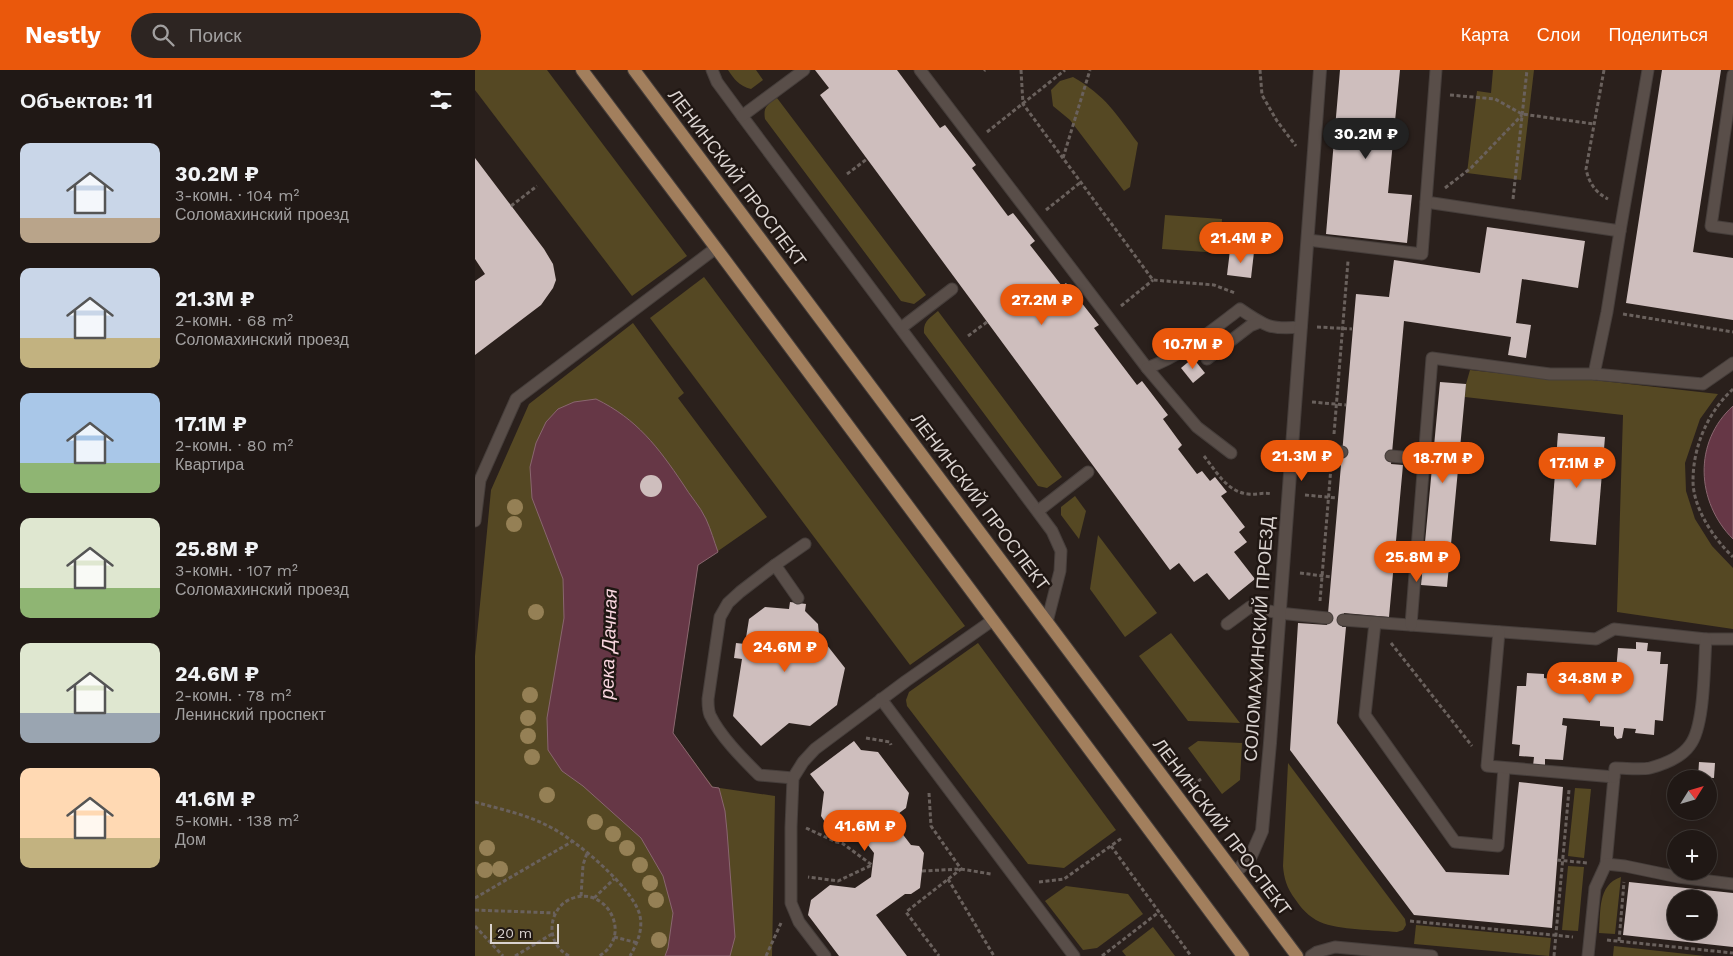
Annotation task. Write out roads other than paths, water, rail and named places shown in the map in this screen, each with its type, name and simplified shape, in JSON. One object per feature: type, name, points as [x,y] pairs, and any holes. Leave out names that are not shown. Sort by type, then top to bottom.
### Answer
[{"type":"main road","points":[[582,70],[1243,956]]},
{"type":"main road","name":"ЛЕНИНСКИЙ ПРОСПЕКТ","points":[[633,70],[1297,956]]},
{"type":"street","name":"СОЛОМАХИНСКИЙ ПРОЕЗД","points":[[1235,873],[1251,856],[1262,831],[1320,70]]},
{"type":"lane","points":[[712,70],[717,82],[742,116],[1052,531],[1061,551],[1060,571],[1047,622]]},
{"type":"lane","points":[[742,116],[804,70]]},
{"type":"lane","points":[[920,70],[1147,368],[1197,427],[1231,452]]},
{"type":"lane","points":[[1308,240],[1422,254],[1436,70]]},
{"type":"lane","points":[[1594,374],[1607,312],[1648,70]]},
{"type":"lane","points":[[1733,75],[1711,226],[1733,229]]},
{"type":"lane","points":[[1426,202],[1620,231]]},
{"type":"lane","points":[[475,520],[477,480],[516,399],[716,248]]},
{"type":"lane","points":[[901,328],[952,289]]},
{"type":"lane","points":[[1147,368],[1163,362],[1206,335],[1240,309],[1259,322],[1275,328],[1301,326]]},
{"type":"lane","points":[[1207,359],[1250,326],[1259,322]]},
{"type":"lane","points":[[1411,625],[1432,358],[1550,374],[1594,374],[1703,384],[1733,363]]},
{"type":"lane","points":[[1291,448],[1337,452]]},
{"type":"lane","points":[[1391,456],[1423,459]]},
{"type":"lane","points":[[1037,511],[1088,472]]},
{"type":"lane","points":[[793,778],[759,775],[740,756],[717,726],[709,713],[708,699],[720,617],[728,603],[775,565],[805,544]]},
{"type":"lane","points":[[775,565],[798,598]]},
{"type":"lane","points":[[1227,624],[1250,607],[1279,613],[1323,618]]},
{"type":"lane","points":[[825,956],[799,922],[791,903],[793,778],[803,762],[815,749],[881,699],[993,620]]},
{"type":"lane","points":[[1343,620],[1595,639],[1614,629],[1706,639],[1733,638]]},
{"type":"lane","points":[[1375,623],[1365,715],[1455,842],[1498,846],[1504,768]]},
{"type":"lane","points":[[1499,632],[1487,766],[1615,777]]},
{"type":"lane","points":[[1588,956],[1595,888],[1606,864],[1615,768],[1648,768],[1657,766],[1680,756],[1691,744],[1697,728],[1701,704],[1706,639]]},
{"type":"lane","points":[[881,699],[1074,956]]},
{"type":"lane","points":[[1606,864],[1678,877],[1733,884]]},
{"type":"lane","points":[[1311,956],[1317,952],[1335,947],[1432,956]]},
{"type":"water","name":"река Дачная","points":[[596,399],[635,425],[655,446],[704,514],[718,552],[698,565],[673,733],[712,787],[719,788],[725,811],[735,937],[730,956],[665,956],[673,913],[663,876],[641,838],[583,786],[562,771],[548,750],[547,718],[564,618],[563,579],[532,498],[530,467],[536,443],[546,422],[558,409],[574,402]]},
{"type":"water","points":[[1733,406],[1733,539],[1721,524],[1712,508],[1706,490],[1704,472],[1706,454],[1711,437],[1720,421]]}]
